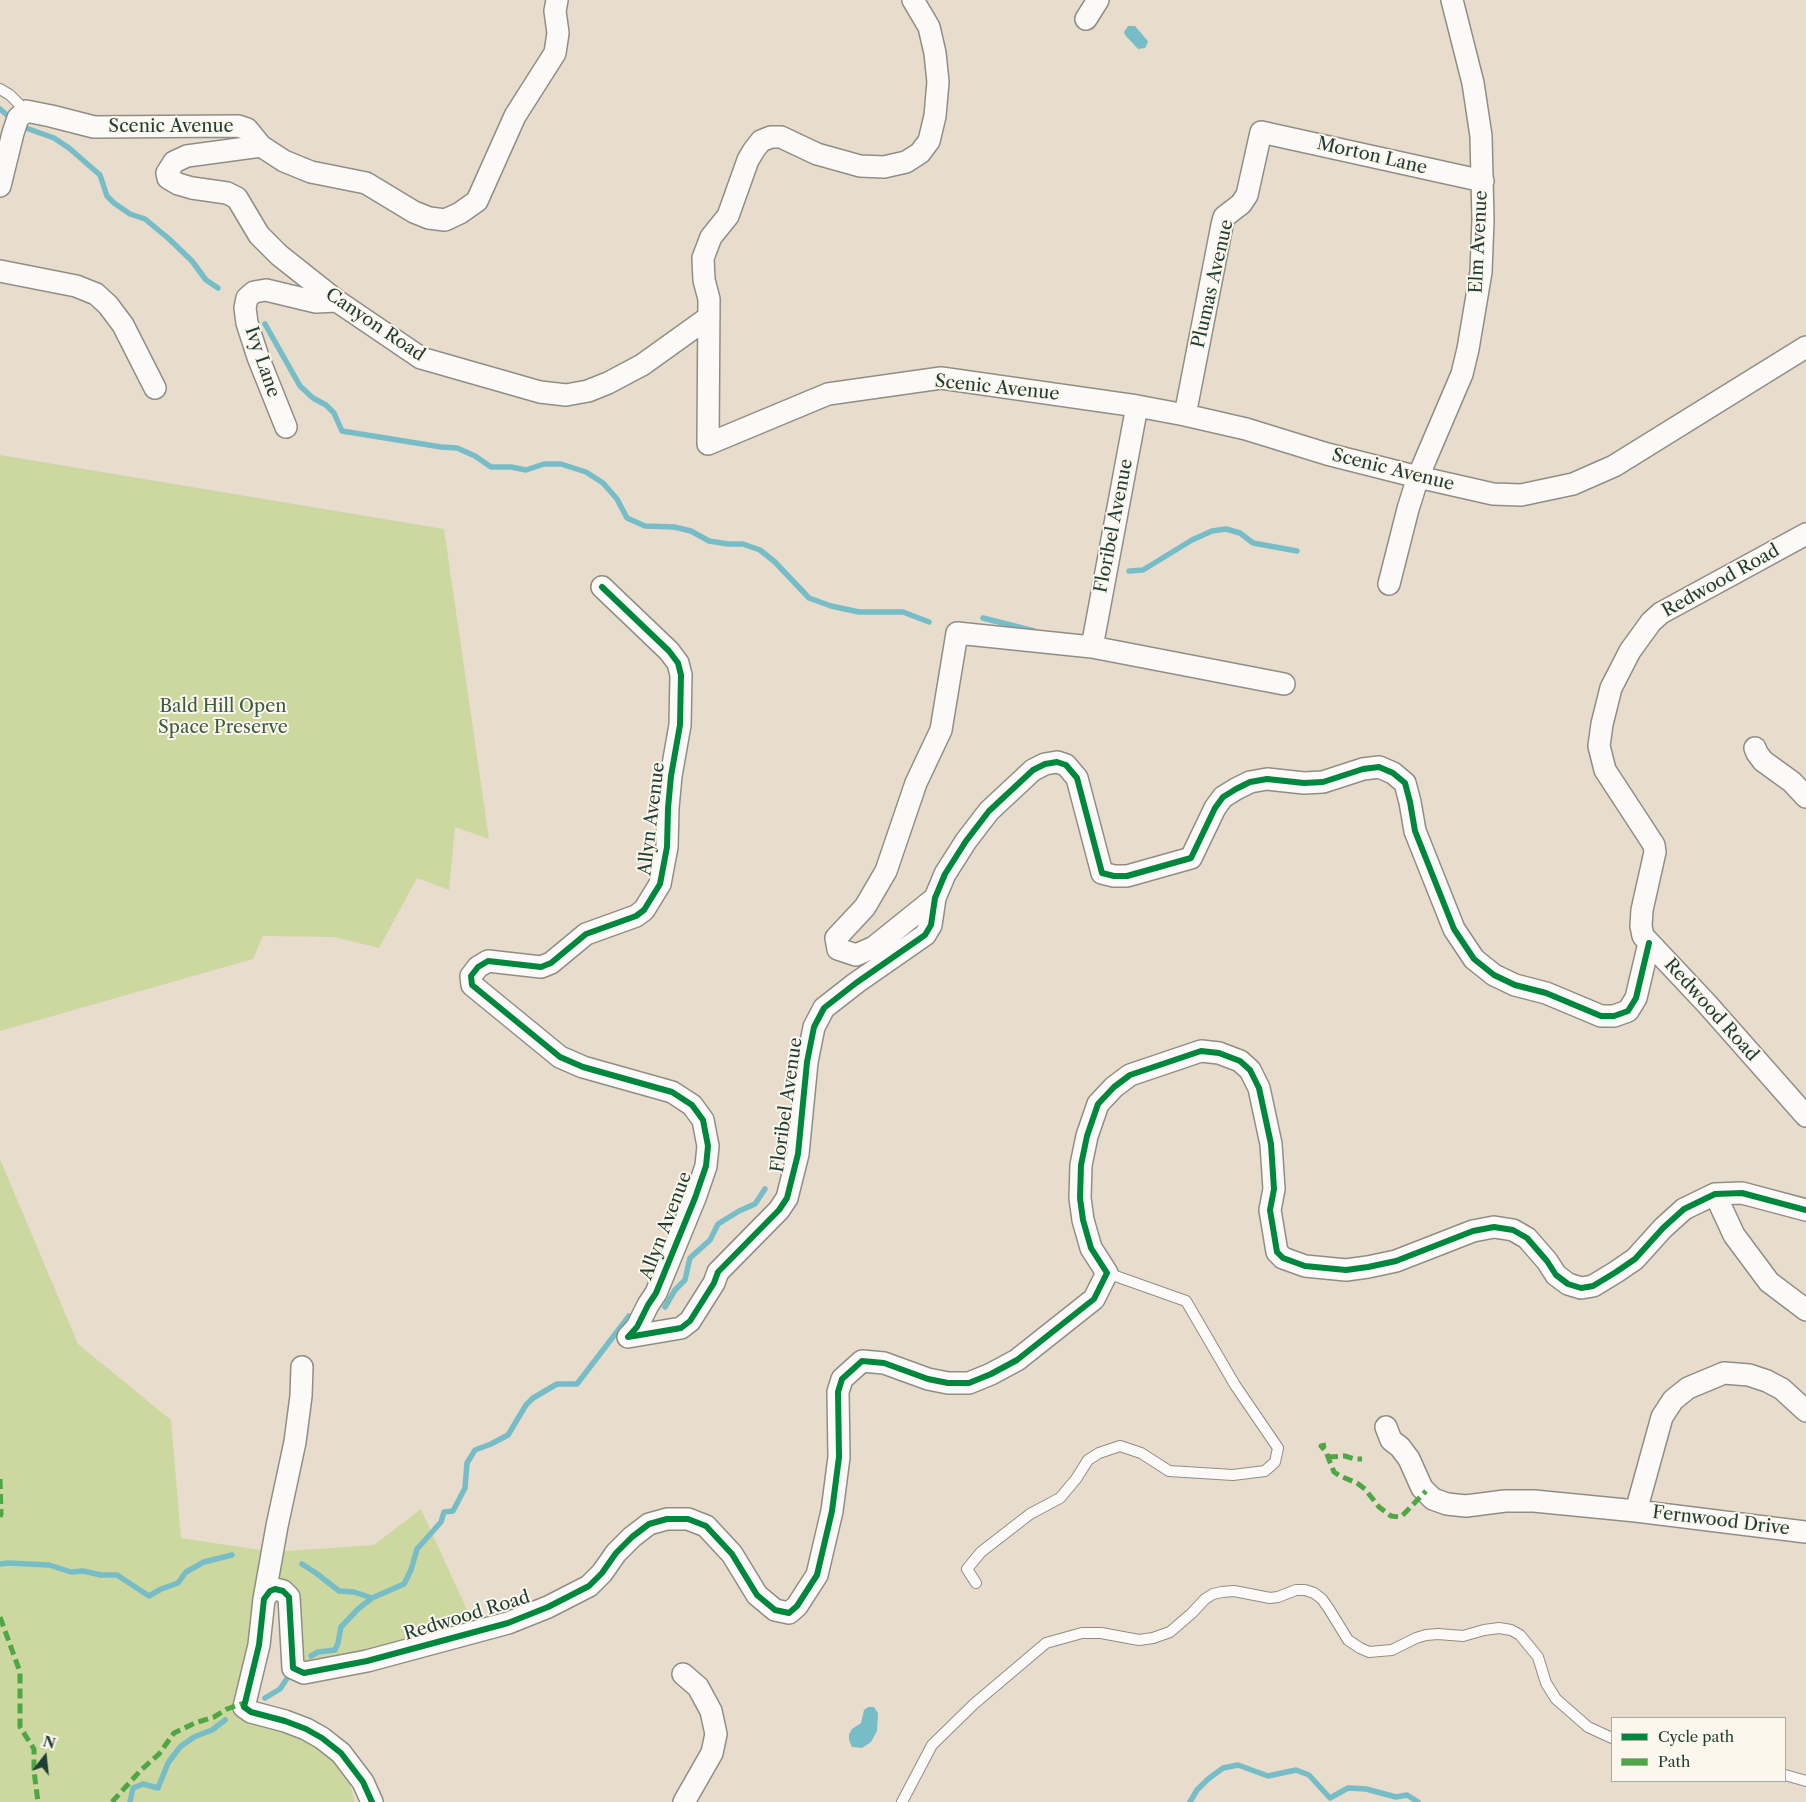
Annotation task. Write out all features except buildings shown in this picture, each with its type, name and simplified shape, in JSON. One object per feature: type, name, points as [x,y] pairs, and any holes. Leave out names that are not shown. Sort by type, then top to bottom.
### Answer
[{"type":"street","name":"Scenic Avenue","points":[[26,111],[94,127],[238,126],[247,130],[261,146],[284,161],[311,172],[366,183],[414,212],[429,218],[445,220],[460,213],[476,201],[515,116],[555,53],[558,33],[555,11],[557,0]]},
{"type":"street","name":"Scenic Avenue","points":[[913,0],[929,26],[936,53],[938,82],[936,116],[929,141],[920,153],[906,162],[884,167],[860,166],[817,154],[781,137],[771,137],[761,141],[748,160],[728,216],[712,237],[704,258],[704,280],[709,299],[708,444],[828,394],[942,378],[1137,406],[1185,415],[1246,428],[1327,454],[1418,477],[1493,494],[1521,495],[1573,484],[1614,466],[1806,347]]},
{"type":"street","points":[[1086,19],[1098,0]]},
{"type":"street","name":"Elm Avenue","points":[[1389,584],[1418,477],[1462,374],[1481,272],[1483,181],[1481,136],[1473,83],[1452,0]]},
{"type":"street","points":[[0,186],[13,132],[18,118],[26,111]]},
{"type":"street","name":"Morton Lane","points":[[1261,132],[1483,181]]},
{"type":"street","name":"Plumas Avenue","points":[[1185,415],[1224,217],[1241,204],[1247,195],[1261,132]]},
{"type":"street","name":"Canyon Road","points":[[261,146],[187,156],[174,162],[167,173],[168,178],[178,184],[227,194],[237,198],[259,235],[279,255],[337,302],[421,358],[540,392],[566,395],[594,389],[642,366],[709,317]]},
{"type":"street","points":[[0,271],[76,286],[96,294],[108,304],[123,325],[155,388]]},
{"type":"street","name":"Ivy Lane","points":[[286,427],[250,332],[245,308],[247,298],[254,292],[266,290],[316,302],[337,302]]},
{"type":"street","name":"Floribel Avenue","points":[[1092,647],[1137,406]]},
{"type":"street","name":"Redwood Road","points":[[1806,534],[1661,614],[1638,638],[1611,688],[1602,724],[1599,746],[1605,770],[1654,845],[1655,852],[1644,900],[1641,926],[1643,936],[1707,1004],[1806,1116]]},
{"type":"street","name":"Allyn Avenue","points":[[602,587],[669,651],[678,663],[681,675],[680,725],[671,776],[667,847],[660,884],[644,910],[636,916],[586,934],[551,963],[541,966],[488,961],[478,967],[471,976],[472,985],[560,1057],[583,1067],[672,1092],[692,1105],[703,1120],[708,1146],[706,1166],[695,1198],[656,1293],[637,1327],[628,1337],[656,1332]]},
{"type":"street","name":"Floribel Avenue","points":[[935,898],[874,947],[856,955],[838,949],[836,938],[865,907],[886,871],[916,783],[941,730],[957,633],[1092,647],[1284,684]]},
{"type":"street","points":[[1755,748],[1763,761],[1792,782],[1806,797]]},
{"type":"street","name":"Floribel Avenue","points":[[656,1332],[681,1328],[690,1321],[714,1283],[718,1272],[779,1210],[787,1198],[798,1154],[807,1062],[814,1027],[824,1008],[856,983],[925,935],[931,925],[935,898],[945,874],[966,841],[989,811],[1033,770],[1045,764],[1057,762],[1066,765],[1077,778],[1102,873],[1114,876],[1127,876],[1191,858],[1215,808],[1223,796],[1250,782],[1267,779],[1304,783],[1323,782],[1362,769],[1379,767],[1393,772],[1405,784],[1415,831],[1454,929],[1474,959],[1494,975],[1516,985],[1546,993],[1601,1016],[1614,1016],[1628,1011],[1636,998],[1649,943]]},
{"type":"street","points":[[1107,1274],[1091,1248],[1083,1220],[1080,1198],[1081,1165],[1087,1136],[1098,1104],[1114,1087],[1130,1075],[1201,1051],[1219,1053],[1240,1061],[1250,1070],[1259,1088],[1272,1144],[1274,1189],[1270,1210],[1277,1252],[1283,1258],[1305,1266],[1346,1270],[1368,1267],[1396,1261],[1474,1231],[1494,1227],[1513,1230],[1527,1238],[1547,1261],[1556,1275],[1568,1284],[1581,1288],[1594,1286],[1635,1258],[1662,1228],[1684,1209],[1715,1194],[1742,1193],[1806,1210]]},
{"type":"street","points":[[1715,1194],[1734,1235],[1769,1282],[1806,1310]]},
{"type":"street","name":"Redwood Road","points":[[264,1599],[270,1591],[275,1589],[283,1591],[289,1598],[293,1668],[304,1673],[358,1663],[508,1623],[548,1607],[589,1586],[602,1573],[616,1553],[649,1524],[667,1519],[688,1519],[706,1526],[732,1554],[757,1595],[775,1610],[789,1613],[797,1606],[817,1575],[832,1511],[839,1457],[838,1392],[842,1379],[862,1361],[884,1363],[941,1382],[969,1383],[1017,1360],[1088,1304],[1094,1299],[1107,1274]]},
{"type":"street","points":[[302,1367],[301,1396],[295,1442],[278,1517],[264,1599],[259,1645],[244,1707],[251,1712],[292,1724],[322,1738],[341,1753],[363,1782],[372,1802]]},
{"type":"street","name":"Fernwood Drive","points":[[1636,1511],[1662,1417],[1673,1400],[1688,1388],[1724,1373],[1749,1375],[1767,1381],[1782,1389],[1806,1411]]},
{"type":"street","name":"Fernwood Drive","points":[[1386,1427],[1391,1440],[1400,1447],[1409,1459],[1422,1488],[1433,1499],[1447,1504],[1466,1506],[1505,1501],[1534,1501],[1636,1511],[1806,1532]]},
{"type":"street","points":[[683,1674],[698,1687],[711,1711],[716,1734],[712,1753],[684,1802]]},
{"type":"lane","points":[[0,89],[10,95],[26,111]]},
{"type":"lane","points":[[976,1583],[968,1569],[981,1552],[1030,1514],[1060,1498],[1076,1479],[1088,1460],[1099,1453],[1120,1446],[1141,1454],[1169,1471],[1233,1475],[1265,1471],[1275,1462],[1278,1448],[1235,1385],[1186,1301],[1107,1274]]},
{"type":"lane","points":[[902,1802],[932,1745],[974,1704],[1046,1643],[1082,1633],[1139,1640],[1153,1638],[1170,1632],[1205,1599],[1213,1594],[1222,1592],[1234,1591],[1270,1598],[1296,1590],[1314,1593],[1330,1609],[1348,1640],[1369,1652],[1392,1650],[1426,1635],[1463,1636],[1499,1628],[1510,1630],[1520,1635],[1538,1657],[1546,1683],[1556,1699],[1588,1727],[1611,1738]]},
{"type":"lane","points":[[1786,1775],[1806,1781]]},
{"type":"green space","name":"Bald Hill Open Space Preserve","points":[[0,455],[444,529],[489,839],[455,827],[449,890],[417,878],[379,948],[334,937],[263,936],[253,959],[0,1031]]},
{"type":"green space","points":[[0,1159],[78,1344],[171,1420],[181,1538],[273,1552],[374,1545],[421,1509],[477,1632],[304,1673],[289,1597],[275,1589],[244,1703],[341,1753],[355,1802],[0,1802]]},
{"type":"water","points":[[1128,26],[1135,26],[1147,40],[1145,48],[1138,49],[1125,35],[1124,32]]},
{"type":"water","points":[[868,1707],[874,1707],[878,1713],[877,1731],[871,1742],[862,1748],[852,1747],[849,1734],[852,1729],[861,1723],[864,1710]]},
{"type":"waterway","points":[[0,109],[7,115]]},
{"type":"waterway","points":[[26,128],[54,138],[69,148],[100,175],[107,196],[114,203],[130,214],[145,219],[192,261],[206,280],[218,288]]},
{"type":"waterway","points":[[265,324],[300,386],[334,413],[342,431],[457,448],[475,456],[491,467],[511,467],[526,470],[544,464],[561,464],[586,472],[603,483],[617,499],[627,518],[645,526],[674,527],[691,531],[709,541],[743,544],[760,550],[775,562],[809,598],[831,606],[859,612],[903,612],[929,622]]},
{"type":"waterway","points":[[1129,571],[1143,570],[1192,540],[1212,531],[1226,529],[1240,533],[1253,543],[1297,551]]},
{"type":"waterway","points":[[983,618],[1034,631]]},
{"type":"waterway","points":[[665,1307],[675,1290],[685,1280],[690,1258],[710,1240],[718,1224],[755,1204],[765,1189]]},
{"type":"waterway","points":[[302,1564],[339,1591],[354,1592],[372,1598],[404,1584],[411,1570],[417,1549],[441,1522],[444,1512],[453,1511],[465,1488],[467,1463],[475,1450],[508,1435],[526,1405],[533,1398],[557,1384],[577,1384],[629,1316]]},
{"type":"waterway","points":[[0,1564],[49,1565],[71,1572],[83,1571],[101,1575],[117,1575],[149,1596],[178,1583],[186,1572],[204,1562],[232,1555]]},
{"type":"waterway","points":[[311,1656],[318,1652],[335,1650],[341,1627],[358,1609],[372,1598]]},
{"type":"waterway","points":[[265,1698],[280,1689],[288,1677],[293,1675]]},
{"type":"waterway","points":[[130,1802],[133,1788],[143,1784],[158,1788],[168,1763],[180,1747],[194,1737],[212,1730],[225,1720]]},
{"type":"waterway","points":[[1190,1802],[1197,1790],[1208,1779],[1223,1768],[1238,1765],[1268,1776],[1296,1770],[1309,1775],[1330,1798],[1348,1788],[1366,1789],[1396,1797],[1407,1795],[1418,1802]]},
{"type":"marked path","points":[[1326,1445],[1321,1446],[1326,1452],[1334,1472],[1365,1489],[1379,1507],[1391,1516],[1402,1516],[1426,1491]]},
{"type":"marked path","points":[[1328,1457],[1345,1456],[1362,1459]]},
{"type":"marked path","points":[[0,1479],[0,1517]]},
{"type":"marked path","points":[[0,1617],[20,1672],[20,1727],[34,1749],[34,1771],[38,1802]]},
{"type":"marked path","points":[[112,1802],[141,1770],[159,1754],[174,1733],[244,1703]]},
{"type":"cycle path","points":[[602,587],[669,651],[678,663],[681,675],[680,725],[671,776],[667,847],[660,884],[644,910],[636,916],[586,934],[551,963],[541,967],[488,961],[478,967],[471,976],[472,985],[560,1057],[583,1067],[672,1092],[692,1105],[703,1120],[708,1146],[706,1166],[695,1198],[656,1293],[637,1327],[628,1337],[681,1328],[690,1321],[714,1283],[718,1272],[779,1210],[787,1198],[798,1154],[807,1062],[814,1027],[824,1008],[856,983],[925,935],[931,925],[935,898],[945,874],[966,841],[989,811],[1033,770],[1045,764],[1057,762],[1066,765],[1077,778],[1102,873],[1114,876],[1127,876],[1191,858],[1215,808],[1223,797],[1250,782],[1267,779],[1304,783],[1323,782],[1363,769],[1379,767],[1393,773],[1405,783],[1415,831],[1454,929],[1474,959],[1494,975],[1515,985],[1546,993],[1601,1016],[1614,1016],[1628,1011],[1636,998],[1649,943]]},
{"type":"cycle path","points":[[372,1802],[363,1782],[341,1753],[322,1738],[306,1729],[251,1712],[244,1707],[259,1645],[264,1599],[270,1591],[275,1589],[283,1591],[289,1597],[293,1668],[304,1673],[367,1661],[508,1623],[548,1607],[589,1586],[602,1573],[616,1553],[649,1524],[667,1519],[688,1519],[706,1526],[732,1554],[757,1595],[775,1610],[789,1613],[797,1606],[817,1575],[832,1511],[839,1457],[838,1392],[842,1379],[862,1361],[884,1363],[928,1379],[948,1383],[969,1383],[1017,1360],[1094,1299],[1107,1273],[1091,1248],[1083,1220],[1080,1198],[1081,1165],[1087,1136],[1098,1104],[1114,1087],[1130,1075],[1201,1051],[1219,1053],[1240,1061],[1250,1070],[1259,1088],[1271,1144],[1274,1189],[1270,1210],[1277,1252],[1283,1258],[1305,1266],[1346,1270],[1368,1267],[1396,1261],[1473,1231],[1494,1227],[1513,1230],[1527,1238],[1547,1261],[1556,1275],[1568,1284],[1581,1288],[1593,1286],[1635,1259],[1663,1228],[1684,1209],[1715,1194],[1742,1193],[1806,1210]]}]
